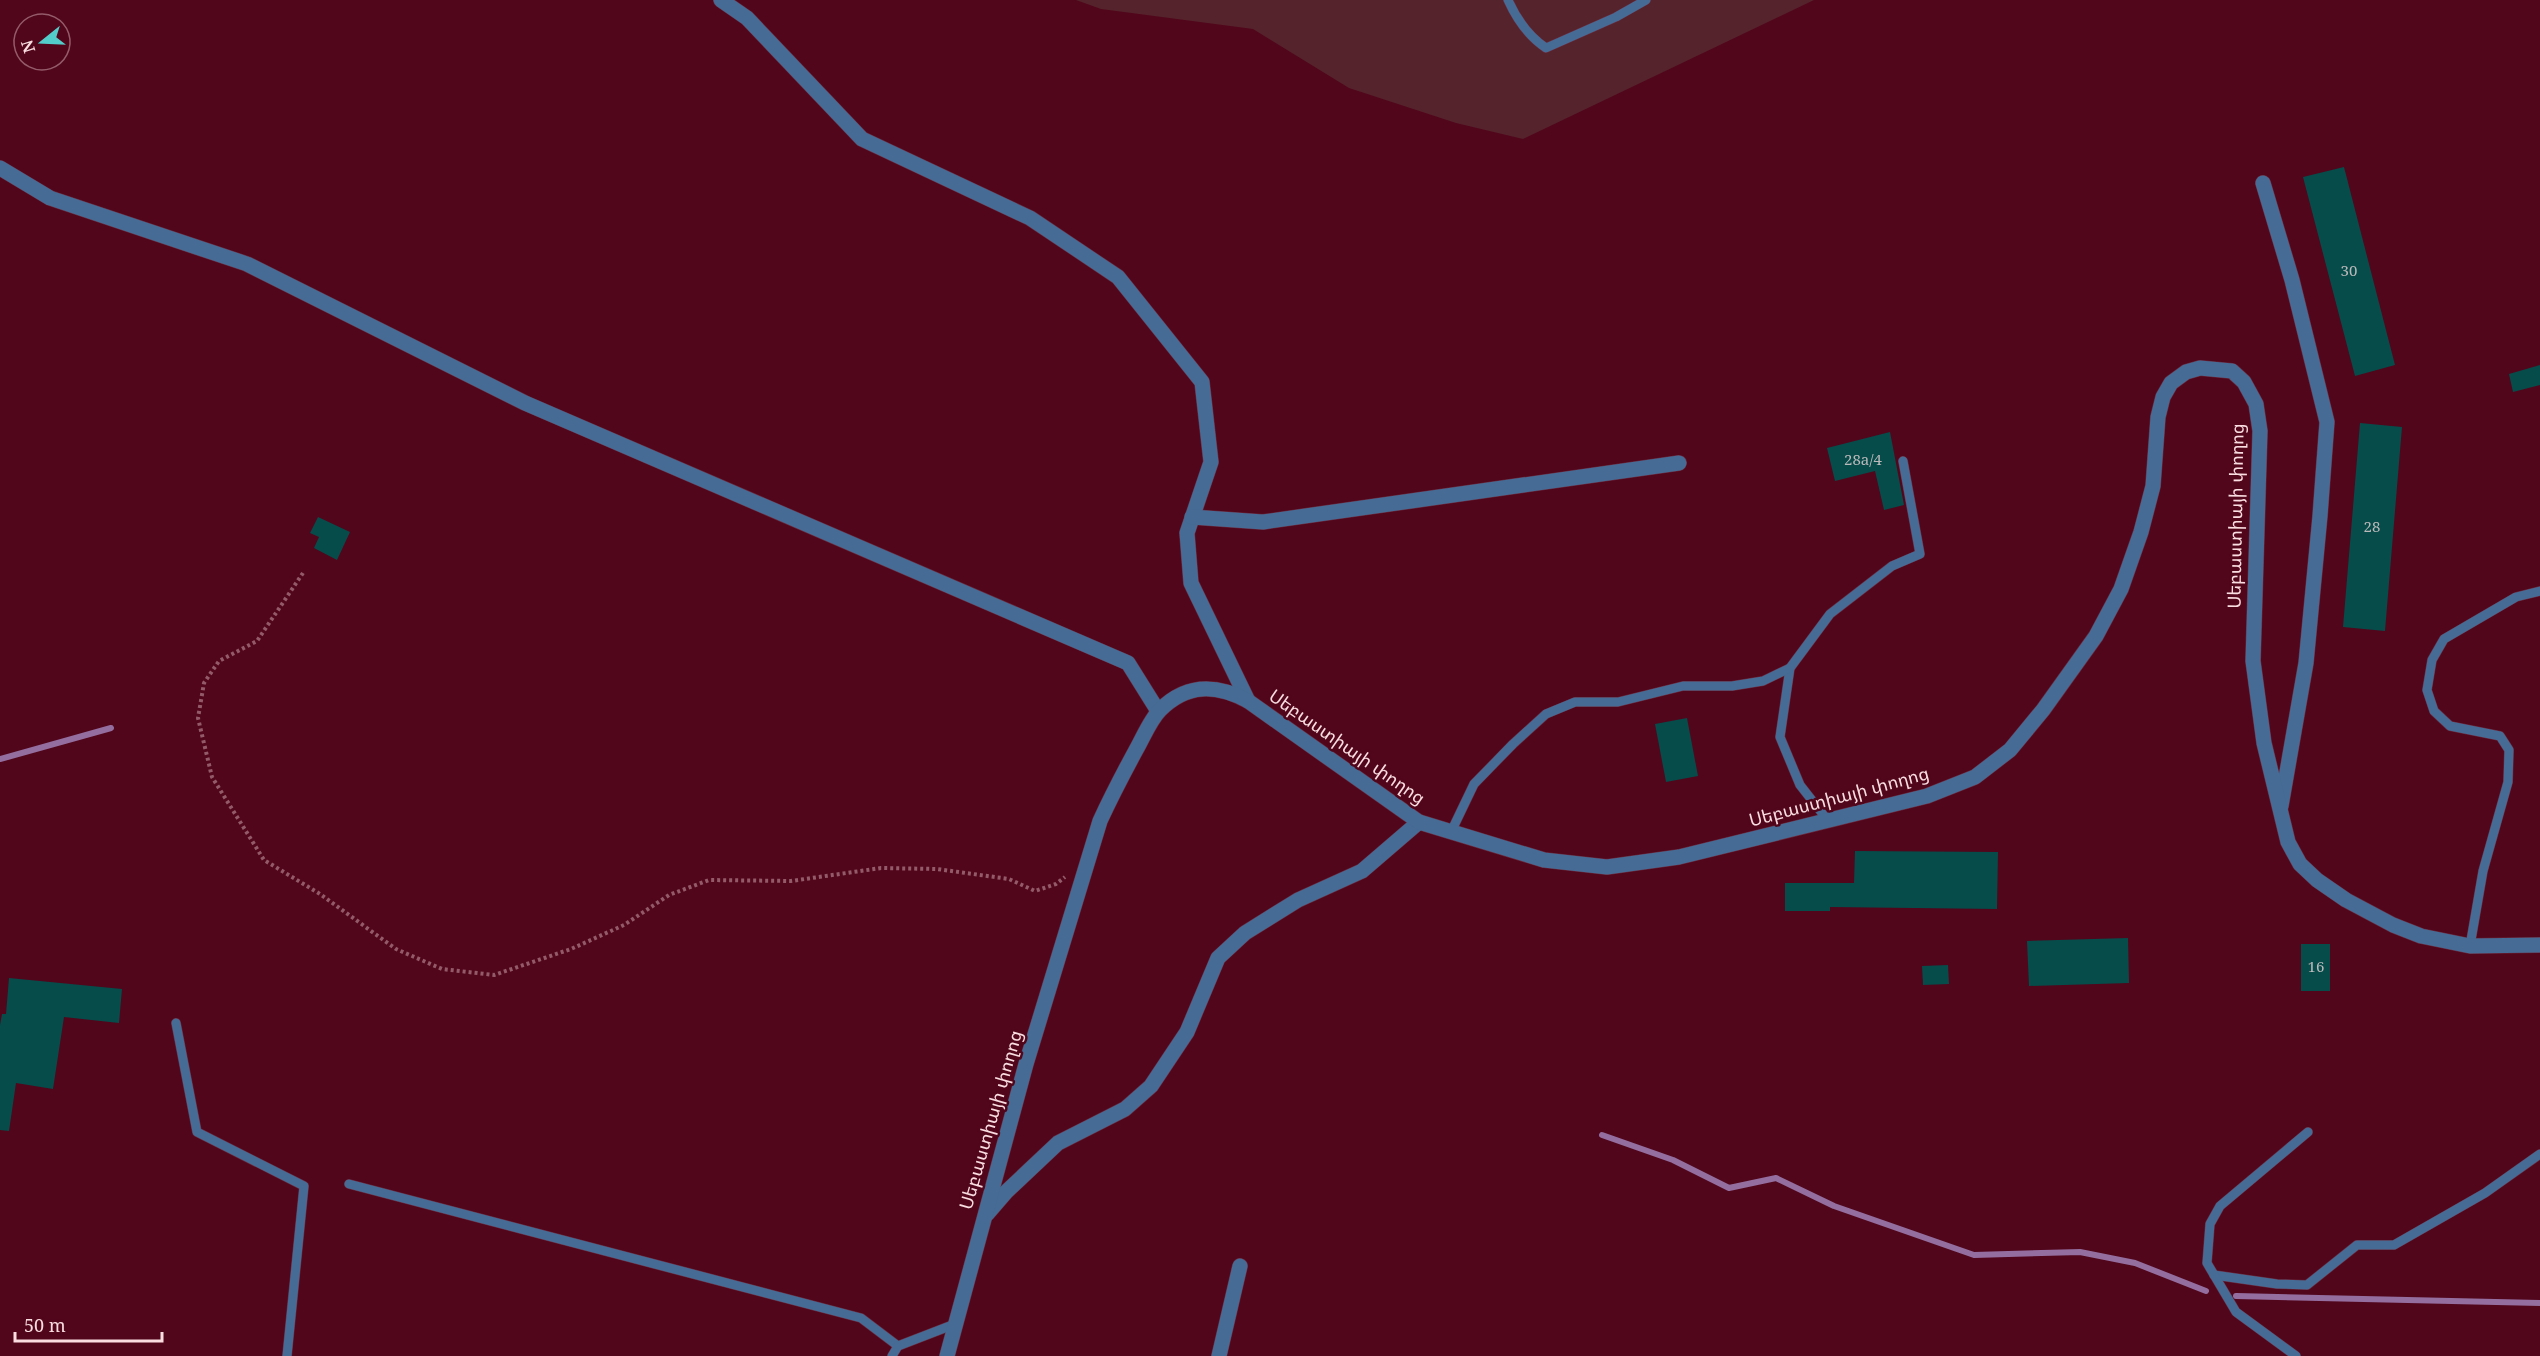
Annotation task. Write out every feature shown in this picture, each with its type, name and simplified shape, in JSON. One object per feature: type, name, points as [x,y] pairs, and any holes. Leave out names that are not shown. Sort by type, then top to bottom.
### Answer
[{"type":"street","points":[[721,0],[747,18],[862,139],[1030,218],[1118,277],[1202,382],[1211,462],[1187,533],[1191,583],[1248,701]]},
{"type":"street","points":[[0,168],[50,198],[247,264],[525,403],[1128,663],[1158,711]]},
{"type":"street","points":[[2263,183],[2297,302],[2327,422],[2306,663],[2280,812]]},
{"type":"street","name":"Սեբաստիայի փողոց","points":[[947,1356],[1026,1064],[1100,820],[1158,711],[1181,694],[1203,688],[1229,691],[1248,701],[1419,822],[1544,860],[1607,867],[1679,857],[1829,822],[1927,796],[1976,777],[2010,750],[2043,710],[2096,636],[2121,589],[2153,486],[2158,417],[2163,397],[2171,383],[2186,372],[2199,368],[2232,371],[2244,382],[2256,404],[2260,431],[2253,661],[2264,743],[2280,812],[2292,849],[2300,864],[2317,880],[2346,900],[2393,925],[2421,936],[2470,946],[2540,945]]},
{"type":"street","points":[[1192,517],[1263,522],[1678,463]]},
{"type":"street","points":[[983,1218],[1006,1192],[1058,1143],[1125,1109],[1151,1086],[1186,1032],[1218,958],[1245,933],[1298,900],[1362,871],[1419,822]]},
{"type":"street","points":[[1219,1356],[1240,1266]]},
{"type":"lane","points":[[1508,0],[1516,17],[1533,39],[1546,48],[1616,17],[1646,0]]},
{"type":"lane","points":[[1451,832],[1474,784],[1546,714],[1575,702],[1618,702],[1683,686],[1732,686],[1764,681],[1790,668],[1830,615],[1892,566],[1920,554],[1904,461]]},
{"type":"lane","points":[[2470,946],[2483,871],[2508,782],[2509,750],[2500,736],[2451,726],[2434,711],[2427,690],[2432,660],[2444,639],[2516,597],[2540,591]]},
{"type":"lane","points":[[1790,668],[1780,737],[1800,786],[1829,822]]},
{"type":"lane","points":[[176,1023],[197,1132],[304,1186],[287,1356]]},
{"type":"lane","points":[[2296,1356],[2236,1312],[2207,1263],[2210,1224],[2220,1206],[2308,1132]]},
{"type":"lane","points":[[2214,1275],[2277,1284],[2307,1285],[2357,1245],[2394,1245],[2485,1193],[2540,1155]]},
{"type":"lane","points":[[349,1184],[861,1318],[898,1346]]},
{"type":"lane","points":[[892,1356],[898,1346],[955,1324]]},
{"type":"path","points":[[303,573],[257,641],[219,661],[204,683],[198,718],[212,777],[264,860],[320,894],[396,949],[442,969],[494,975],[571,950],[624,925],[669,895],[709,880],[791,881],[881,868],[937,869],[1009,879],[1035,891],[1056,884],[1089,857]]},
{"type":"shaded area","points":[[1076,0],[1814,0],[1523,139],[1456,123],[1349,88],[1253,29],[1101,9]]},
{"type":"building","points":[[2344,167],[2395,365],[2355,376],[2303,177]]},
{"type":"building","points":[[2540,365],[2540,385],[2513,392],[2509,374]]},
{"type":"building","points":[[2360,423],[2402,427],[2385,631],[2343,627]]},
{"type":"building","points":[[1890,432],[1904,505],[1884,510],[1875,471],[1835,481],[1827,448]]},
{"type":"building","points":[[318,517],[350,532],[337,560],[314,548],[319,537],[310,533]]},
{"type":"building","points":[[1687,718],[1698,776],[1666,782],[1655,724]]},
{"type":"building","points":[[1855,851],[1998,852],[1997,909],[1830,907],[1830,911],[1785,911],[1785,883],[1854,883]]},
{"type":"building","points":[[2128,938],[2129,983],[2029,986],[2027,941]]},
{"type":"building","points":[[2301,944],[2330,944],[2330,991],[2301,991]]},
{"type":"building","points":[[1948,965],[1949,984],[1923,985],[1922,966]]},
{"type":"building","points":[[9,978],[122,989],[119,1023],[64,1017],[53,1089],[16,1083],[9,1131],[0,1130],[0,1025],[2,1014],[6,1014]]},
{"type":"waterway","points":[[0,759],[111,728]]},
{"type":"waterway","points":[[1602,1135],[1673,1160],[1729,1188],[1776,1178],[1834,1206],[1974,1255],[2080,1252],[2135,1263],[2206,1291]]},
{"type":"waterway","points":[[2236,1296],[2540,1303]]}]
